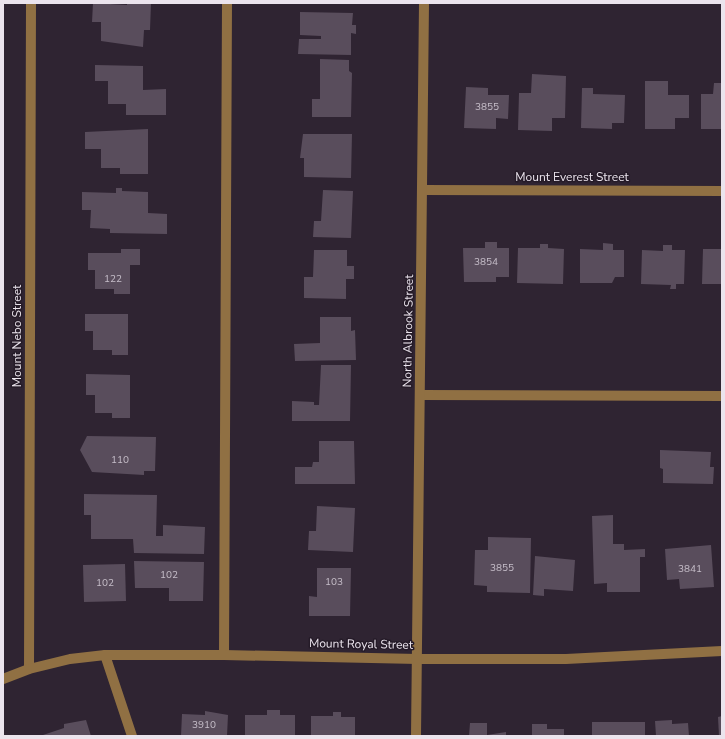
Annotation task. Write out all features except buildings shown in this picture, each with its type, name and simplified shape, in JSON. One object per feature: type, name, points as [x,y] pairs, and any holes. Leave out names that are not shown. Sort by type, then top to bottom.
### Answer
[{"type":"street","name":"Mount Nebo Street","points":[[29,669],[31,3]]},
{"type":"street","points":[[224,655],[227,3]]},
{"type":"street","name":"North Albrook Street","points":[[416,736],[424,3]]},
{"type":"street","name":"Mount Everest Street","points":[[422,190],[722,191]]},
{"type":"street","points":[[420,395],[722,396]]},
{"type":"street","name":"Mount Royal Street","points":[[3,679],[29,669],[70,659],[105,655],[224,655],[418,659],[566,659],[722,651]]},
{"type":"street","points":[[105,655],[132,736]]}]
